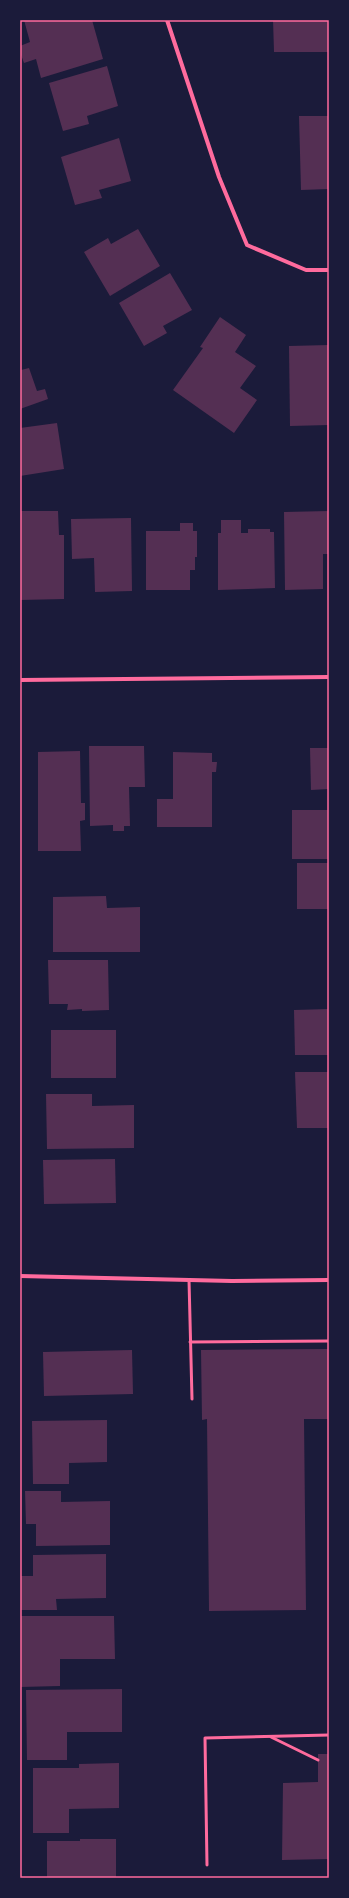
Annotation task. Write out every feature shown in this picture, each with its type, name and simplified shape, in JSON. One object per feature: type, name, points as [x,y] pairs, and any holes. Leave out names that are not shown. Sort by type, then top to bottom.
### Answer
[{"type":"street","points":[[167,20],[219,177],[247,245],[306,270],[329,270]]},
{"type":"street","points":[[20,680],[329,677]]},
{"type":"street","points":[[20,1276],[189,1280],[329,1280]]},
{"type":"lane","points":[[189,1280],[192,1399]]},
{"type":"lane","points":[[190,1342],[329,1341]]},
{"type":"lane","points":[[207,1864],[205,1738],[329,1735]]},
{"type":"lane","points":[[269,1737],[318,1760]]},
{"type":"building","points":[[24,20],[92,20],[103,59],[41,78],[36,59],[24,63],[20,52],[20,46],[30,42]]},
{"type":"building","points":[[273,20],[329,20],[329,52],[274,52]]},
{"type":"building","points":[[107,66],[118,106],[87,116],[89,124],[63,131],[49,83]]},
{"type":"building","points":[[299,116],[329,116],[329,189],[301,190]]},
{"type":"building","points":[[119,138],[131,181],[99,190],[102,198],[75,205],[61,157]]},
{"type":"building","points":[[138,229],[160,266],[110,296],[84,252],[108,238],[111,244]]},
{"type":"building","points":[[170,273],[192,310],[163,326],[167,333],[144,346],[119,303]]},
{"type":"building","points":[[220,317],[246,335],[235,352],[256,366],[240,388],[257,400],[234,433],[173,390],[203,348],[200,347]]},
{"type":"building","points":[[329,345],[329,425],[290,426],[289,346]]},
{"type":"building","points":[[20,367],[21,370],[29,368],[37,391],[45,389],[48,399],[20,409]]},
{"type":"building","points":[[57,423],[64,469],[20,476],[20,428]]},
{"type":"building","points":[[20,511],[58,511],[59,535],[64,535],[64,599],[20,600]]},
{"type":"building","points":[[329,511],[329,554],[323,554],[323,589],[285,590],[284,512]]},
{"type":"building","points":[[131,518],[132,591],[95,592],[94,558],[72,559],[71,519]]},
{"type":"building","points":[[221,520],[241,520],[241,533],[248,533],[248,529],[270,529],[270,532],[274,532],[275,588],[218,590],[218,533],[221,533]]},
{"type":"building","points":[[180,523],[193,523],[193,531],[197,531],[197,557],[195,557],[195,570],[190,570],[190,590],[146,590],[146,531],[180,531]]},
{"type":"building","points":[[89,746],[144,746],[145,787],[129,787],[130,826],[124,826],[124,831],[113,831],[113,825],[90,826]]},
{"type":"building","points":[[310,748],[329,748],[329,789],[311,790]]},
{"type":"building","points":[[80,751],[81,803],[85,803],[85,820],[80,821],[81,851],[38,851],[38,752]]},
{"type":"building","points":[[173,752],[212,753],[212,762],[217,762],[216,772],[212,772],[212,827],[157,827],[157,799],[173,799]]},
{"type":"building","points":[[292,810],[329,810],[329,859],[292,859]]},
{"type":"building","points":[[297,863],[329,863],[329,909],[297,909]]},
{"type":"building","points":[[106,896],[107,908],[140,907],[140,952],[53,952],[53,897]]},
{"type":"building","points":[[48,960],[108,960],[109,1010],[67,1010],[68,1004],[49,1004]]},
{"type":"building","points":[[329,1009],[329,1055],[295,1055],[294,1010]]},
{"type":"building","points":[[51,1030],[116,1030],[116,1078],[51,1078]]},
{"type":"building","points":[[295,1072],[329,1072],[329,1128],[297,1128]]},
{"type":"building","points":[[46,1094],[92,1094],[92,1106],[134,1105],[134,1148],[47,1149]]},
{"type":"building","points":[[115,1159],[116,1203],[44,1204],[43,1160]]},
{"type":"building","points":[[329,1349],[329,1419],[304,1419],[306,1610],[209,1611],[207,1419],[202,1420],[201,1350]]},
{"type":"building","points":[[132,1350],[133,1394],[44,1396],[43,1352]]},
{"type":"building","points":[[107,1420],[107,1462],[69,1463],[69,1484],[33,1484],[32,1421]]},
{"type":"building","points":[[25,1491],[61,1491],[61,1502],[110,1501],[110,1545],[36,1546],[36,1524],[26,1524]]},
{"type":"building","points":[[106,1554],[106,1598],[56,1599],[57,1610],[21,1610],[21,1576],[33,1576],[33,1555]]},
{"type":"building","points":[[20,1616],[114,1616],[115,1659],[60,1659],[60,1686],[20,1687]]},
{"type":"building","points":[[122,1689],[122,1732],[67,1732],[67,1760],[27,1760],[26,1690]]},
{"type":"building","points":[[318,1754],[329,1754],[329,1859],[282,1860],[283,1783],[318,1782]]},
{"type":"building","points":[[119,1763],[119,1808],[69,1809],[69,1833],[33,1833],[33,1768],[79,1768],[79,1764]]},
{"type":"building","points":[[80,1839],[116,1839],[116,1878],[47,1878],[47,1841],[80,1841]]}]
